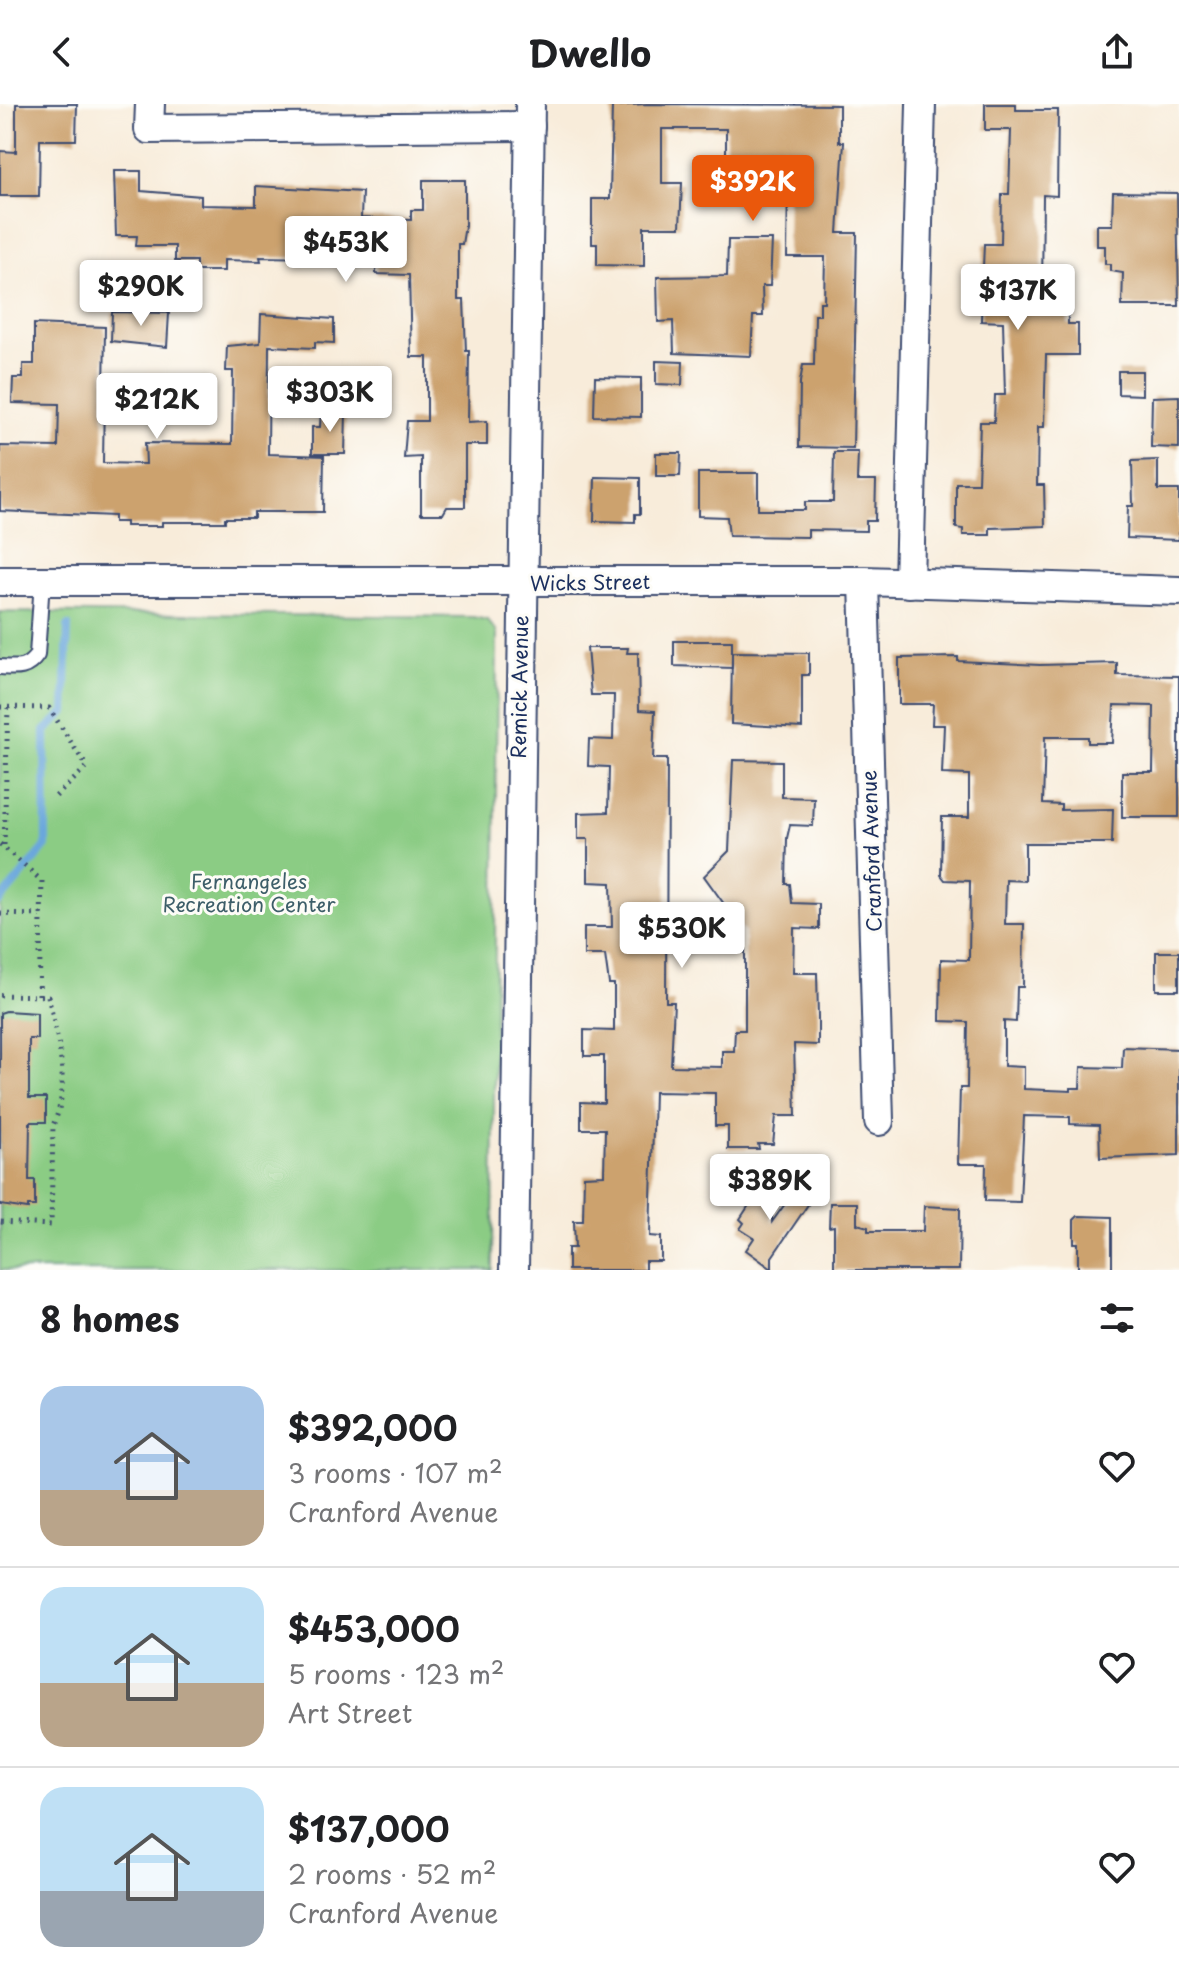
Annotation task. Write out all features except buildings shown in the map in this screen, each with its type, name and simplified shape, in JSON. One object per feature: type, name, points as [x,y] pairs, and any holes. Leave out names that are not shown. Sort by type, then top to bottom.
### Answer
[{"type":"street","points":[[909,583],[921,104]]},
{"type":"street","points":[[150,117],[530,115]]},
{"type":"street","name":"Remick Avenue","points":[[514,1270],[521,584],[530,115]]},
{"type":"street","name":"Wicks Street","points":[[0,581],[521,584],[864,581],[1179,591]]},
{"type":"street","name":"Cranford Avenue","points":[[864,581],[879,1121]]},
{"type":"lane","points":[[0,667],[21,668],[31,664],[37,655],[42,581]]},
{"type":"path","points":[[0,707],[49,708],[87,767],[55,797]]},
{"type":"path","points":[[8,708],[2,844],[42,881],[39,995]]},
{"type":"path","points":[[0,914],[41,915]]},
{"type":"path","points":[[0,995],[48,996],[61,1052],[59,1112],[53,1125],[51,1225],[0,1222]]},
{"type":"green space","name":"Fernangeles Recreation Center","points":[[0,612],[473,617],[487,620],[497,632],[493,1270],[0,1270]]},
{"type":"waterway","points":[[0,901],[46,846],[45,731],[65,712],[68,626]]}]
